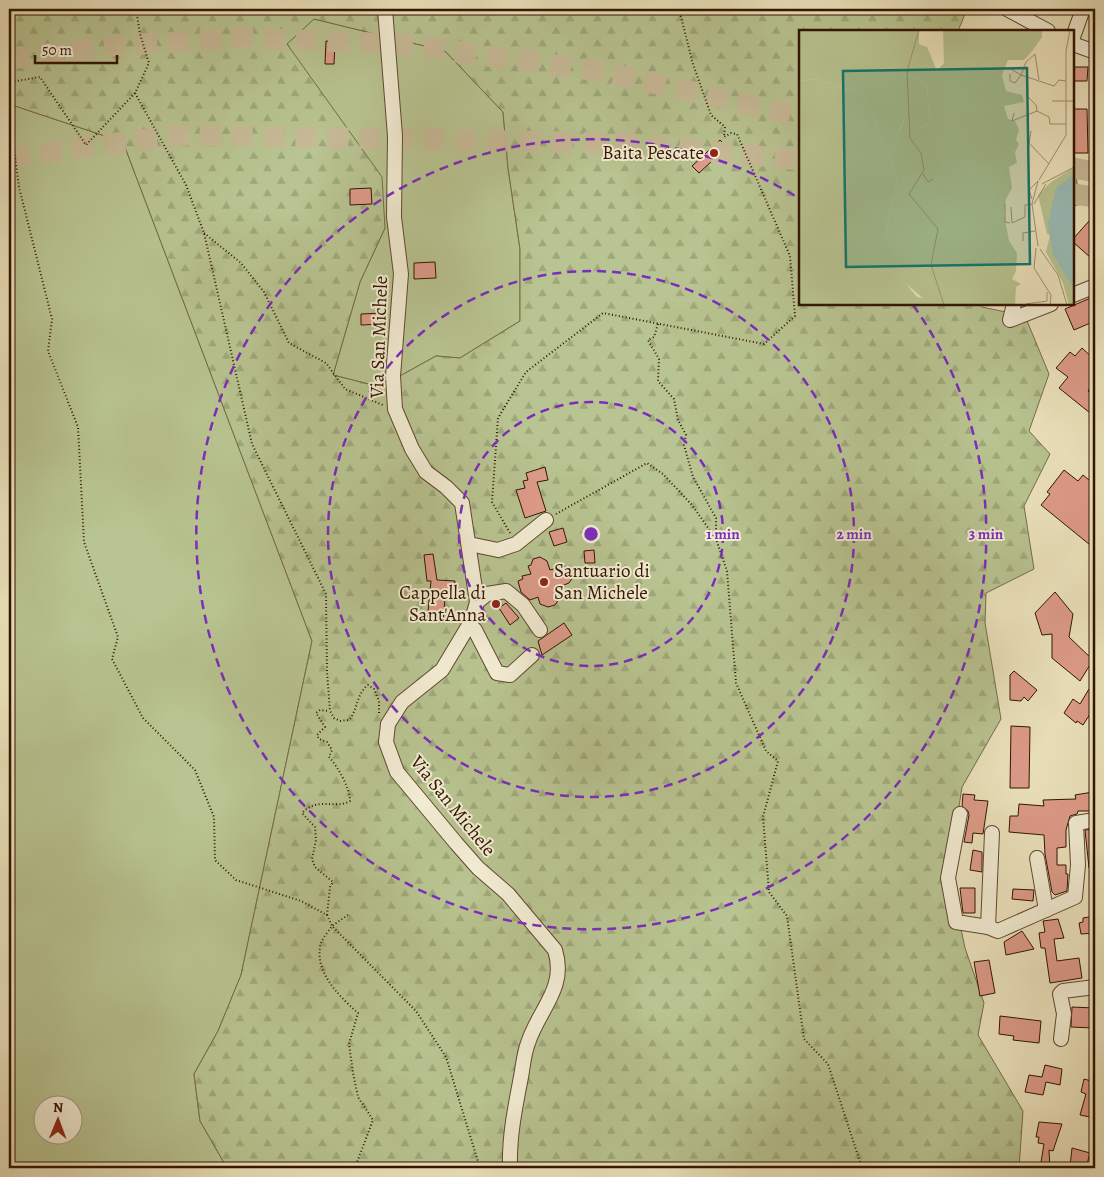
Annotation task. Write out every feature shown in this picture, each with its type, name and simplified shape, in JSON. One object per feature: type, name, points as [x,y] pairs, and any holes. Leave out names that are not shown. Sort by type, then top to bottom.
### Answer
[{"type":"street","name":"Via San Michele","points":[[385,9],[395,136],[394,217],[401,274],[393,376],[395,409],[412,448],[426,472],[446,487],[462,503],[477,602],[469,624],[442,670],[402,702],[388,724],[386,742],[397,772],[478,868],[508,894],[555,950],[558,958],[559,975],[554,991],[528,1042],[512,1122],[510,1168]]},
{"type":"street","points":[[1007,9],[1046,30]]},
{"type":"street","points":[[1074,34],[1083,9]]},
{"type":"street","points":[[1074,44],[1095,52]]},
{"type":"street","points":[[1074,295],[1095,286]]},
{"type":"street","points":[[1014,305],[1010,320],[1048,305]]},
{"type":"street","points":[[469,544],[498,550],[516,544],[546,520]]},
{"type":"street","points":[[477,602],[487,594],[506,591],[524,605],[540,630]]},
{"type":"street","points":[[469,624],[475,630],[497,673],[510,675],[532,655]]},
{"type":"street","points":[[960,814],[948,878],[956,922],[988,927],[998,931],[1075,897],[1078,865],[1076,823],[1095,820]]},
{"type":"street","points":[[988,927],[992,833]]},
{"type":"street","points":[[1037,858],[1046,910]]},
{"type":"street","points":[[1061,1039],[1064,1014],[1060,994],[1095,987]]},
{"type":"path","points":[[11,82],[40,77],[86,145],[135,93],[149,63],[140,34],[136,9]]},
{"type":"path","points":[[516,544],[492,502],[498,418],[526,372],[602,313],[764,344],[795,316],[790,256],[737,134],[731,133],[724,137],[725,127],[711,115],[693,64],[679,9]]},
{"type":"path","points":[[9,78],[11,82],[12,134],[19,187],[52,319],[48,351],[78,427],[84,542],[118,636],[112,659],[143,718],[195,770],[214,817],[215,860],[236,880],[301,901],[327,915]]},
{"type":"path","points":[[135,93],[186,185],[204,233],[252,444],[326,594],[326,672],[330,711],[334,718],[340,721],[349,720],[354,715],[361,690],[368,685],[374,689],[379,702],[381,722],[388,724]]},
{"type":"path","points":[[204,233],[241,263],[264,292],[289,343],[326,363],[344,389],[369,401],[395,409]]},
{"type":"path","points":[[658,324],[654,336],[648,340],[659,359],[658,381],[674,400],[678,420],[686,435],[684,445],[693,477],[716,518],[716,539]]},
{"type":"path","points":[[546,520],[647,463],[662,474],[692,505],[716,539],[727,571],[736,683],[766,750],[778,761],[763,818],[769,892],[787,916],[804,1039],[821,1054],[828,1064],[862,1168]]},
{"type":"path","points":[[330,711],[320,710],[316,713],[325,727],[317,735],[320,739],[327,742],[332,750],[329,757],[335,764],[350,794],[350,801],[345,804],[325,802],[310,805],[302,812],[315,827],[316,840],[312,859],[315,867],[333,882],[330,887],[327,915],[332,926],[416,1011],[446,1057],[480,1168]]},
{"type":"path","points":[[348,915],[332,926],[321,942],[320,964],[337,994],[358,1013],[349,1044],[358,1097],[373,1120],[357,1168]]},
{"type":"green space","points":[[9,9],[563,9],[565,13],[568,9],[967,9],[958,30],[799,30],[799,305],[982,305],[982,307],[1025,316],[1049,374],[1029,431],[1050,454],[1024,506],[1034,569],[986,593],[985,623],[1001,719],[962,787],[949,872],[965,948],[984,1003],[978,1035],[1023,1111],[1019,1168],[227,1168],[200,1121],[194,1074],[218,1031],[241,975],[312,641],[123,142],[9,104]],"holes":[[[314,19],[445,51],[503,112],[508,168],[520,249],[520,321],[460,358],[436,356],[380,387],[333,375],[360,282],[385,228],[382,177],[287,44]]]},
{"type":"green space","points":[[314,19],[445,51],[503,112],[508,168],[520,249],[520,321],[460,358],[436,356],[380,387],[333,375],[360,282],[385,228],[287,43]]},
{"type":"green space","points":[[9,104],[123,142],[312,641],[241,975],[218,1031],[194,1074],[200,1121],[227,1168],[9,1168]]},
{"type":"green space","points":[[1074,166],[1081,204],[1074,206]]},
{"type":"building","points":[[326,41],[335,42],[334,64],[325,64]]},
{"type":"building","points":[[1074,67],[1088,67],[1087,81],[1074,81]]},
{"type":"building","points":[[1074,109],[1087,109],[1088,153],[1074,153]]},
{"type":"building","name":"Baita Pescate","points":[[720,140],[727,147],[699,173],[692,166]]},
{"type":"building","points":[[371,188],[372,204],[350,205],[350,189]]},
{"type":"building","points":[[1089,221],[1095,227],[1095,253],[1091,258],[1074,243],[1074,238]]},
{"type":"building","points":[[435,262],[436,278],[414,279],[414,263]]},
{"type":"building","points":[[1095,296],[1095,321],[1074,330],[1065,309]]},
{"type":"building","points":[[382,313],[383,324],[361,325],[361,314]]},
{"type":"building","points":[[1082,348],[1095,360],[1095,382],[1088,391],[1095,397],[1095,417],[1059,388],[1068,377],[1056,368],[1070,352],[1075,356]]},
{"type":"building","points":[[545,467],[548,480],[537,482],[546,511],[525,518],[516,490],[525,488],[523,481],[528,480],[526,473]]},
{"type":"building","points":[[1064,470],[1078,481],[1083,475],[1095,485],[1095,549],[1041,505],[1050,494],[1047,492]]},
{"type":"building","points":[[563,528],[567,542],[554,546],[549,532]]},
{"type":"building","points":[[594,550],[595,563],[585,563],[584,551]]},
{"type":"building","points":[[433,554],[437,580],[455,581],[453,598],[445,598],[443,622],[427,621],[431,581],[427,581],[424,555]]},
{"type":"building","name":"Santuario di San Michele","points":[[540,557],[547,561],[550,570],[564,566],[570,570],[573,577],[569,583],[556,588],[559,599],[555,605],[548,607],[540,604],[538,597],[530,600],[521,592],[518,581],[523,579],[522,576],[531,574],[528,566],[531,565],[533,559]]},
{"type":"building","points":[[1055,592],[1073,614],[1069,637],[1093,660],[1080,681],[1052,658],[1052,634],[1042,635],[1035,613]]},
{"type":"building","points":[[506,603],[519,618],[510,625],[499,608]]},
{"type":"building","points":[[564,623],[572,635],[542,655],[538,641]]},
{"type":"building","points":[[1014,671],[1037,690],[1028,701],[1024,697],[1021,701],[1010,700],[1010,675]]},
{"type":"building","points":[[1089,689],[1095,693],[1095,713],[1092,711],[1083,725],[1077,721],[1076,723],[1064,713],[1073,699],[1080,704]]},
{"type":"building","points":[[1011,726],[1030,727],[1029,788],[1010,788]]},
{"type":"building","points":[[1093,792],[1095,811],[1078,811],[1077,814],[1070,816],[1066,830],[1066,847],[1057,848],[1057,865],[1066,865],[1066,874],[1068,874],[1067,891],[1055,895],[1052,892],[1045,854],[1044,835],[1009,832],[1010,816],[1018,816],[1019,804],[1044,806],[1043,800],[1076,799],[1075,795]]},
{"type":"building","points":[[963,794],[975,795],[974,800],[988,801],[983,834],[973,833],[972,843],[964,842],[969,815],[968,811],[962,806]]},
{"type":"building","points":[[1095,829],[1095,867],[1089,868],[1085,830]]},
{"type":"building","points":[[973,850],[982,852],[982,872],[970,870]]},
{"type":"building","points":[[960,888],[975,888],[975,913],[963,913]]},
{"type":"building","points":[[1013,889],[1034,890],[1033,901],[1012,899]]},
{"type":"building","points":[[1095,916],[1095,933],[1081,934],[1079,923],[1083,922],[1083,918]]},
{"type":"building","points":[[1058,919],[1064,938],[1054,939],[1057,961],[1079,958],[1082,978],[1050,983],[1045,948],[1041,948],[1039,933],[1045,932],[1043,921]]},
{"type":"building","points":[[1022,931],[1034,949],[1006,955],[1004,942]]},
{"type":"building","points":[[989,960],[995,993],[980,996],[974,962]]},
{"type":"building","points":[[1072,1007],[1094,1008],[1093,1028],[1071,1027]]},
{"type":"building","points":[[1000,1016],[1041,1021],[1039,1043],[1013,1040],[1014,1036],[999,1034]]},
{"type":"building","points":[[1045,1065],[1062,1069],[1060,1085],[1046,1082],[1043,1095],[1025,1092],[1029,1075],[1042,1077]]},
{"type":"building","points":[[1084,1079],[1095,1082],[1095,1118],[1080,1115],[1086,1094],[1081,1092]]},
{"type":"building","points":[[1039,1122],[1062,1124],[1053,1151],[1049,1150],[1050,1168],[1040,1168],[1044,1144],[1038,1143],[1039,1137],[1036,1137]]},
{"type":"building","points":[[1072,1148],[1090,1153],[1086,1168],[1070,1167]]},
{"type":"tunnel","points":[[9,59],[107,46],[242,38],[400,44],[599,71],[799,116]]},
{"type":"tunnel","points":[[9,157],[179,135],[623,143],[799,160]]},
{"type":"tunnel","points":[[1074,168],[1095,172]]},
{"type":"tunnel","points":[[1074,194],[1095,197]]},
{"type":"place","name":"Baita Pescate","points":[[714,153]]},
{"type":"place","name":"Santuario di San Michele","points":[[544,582]]},
{"type":"place","name":"Cappella di Sant'Anna","points":[[496,604]]}]
